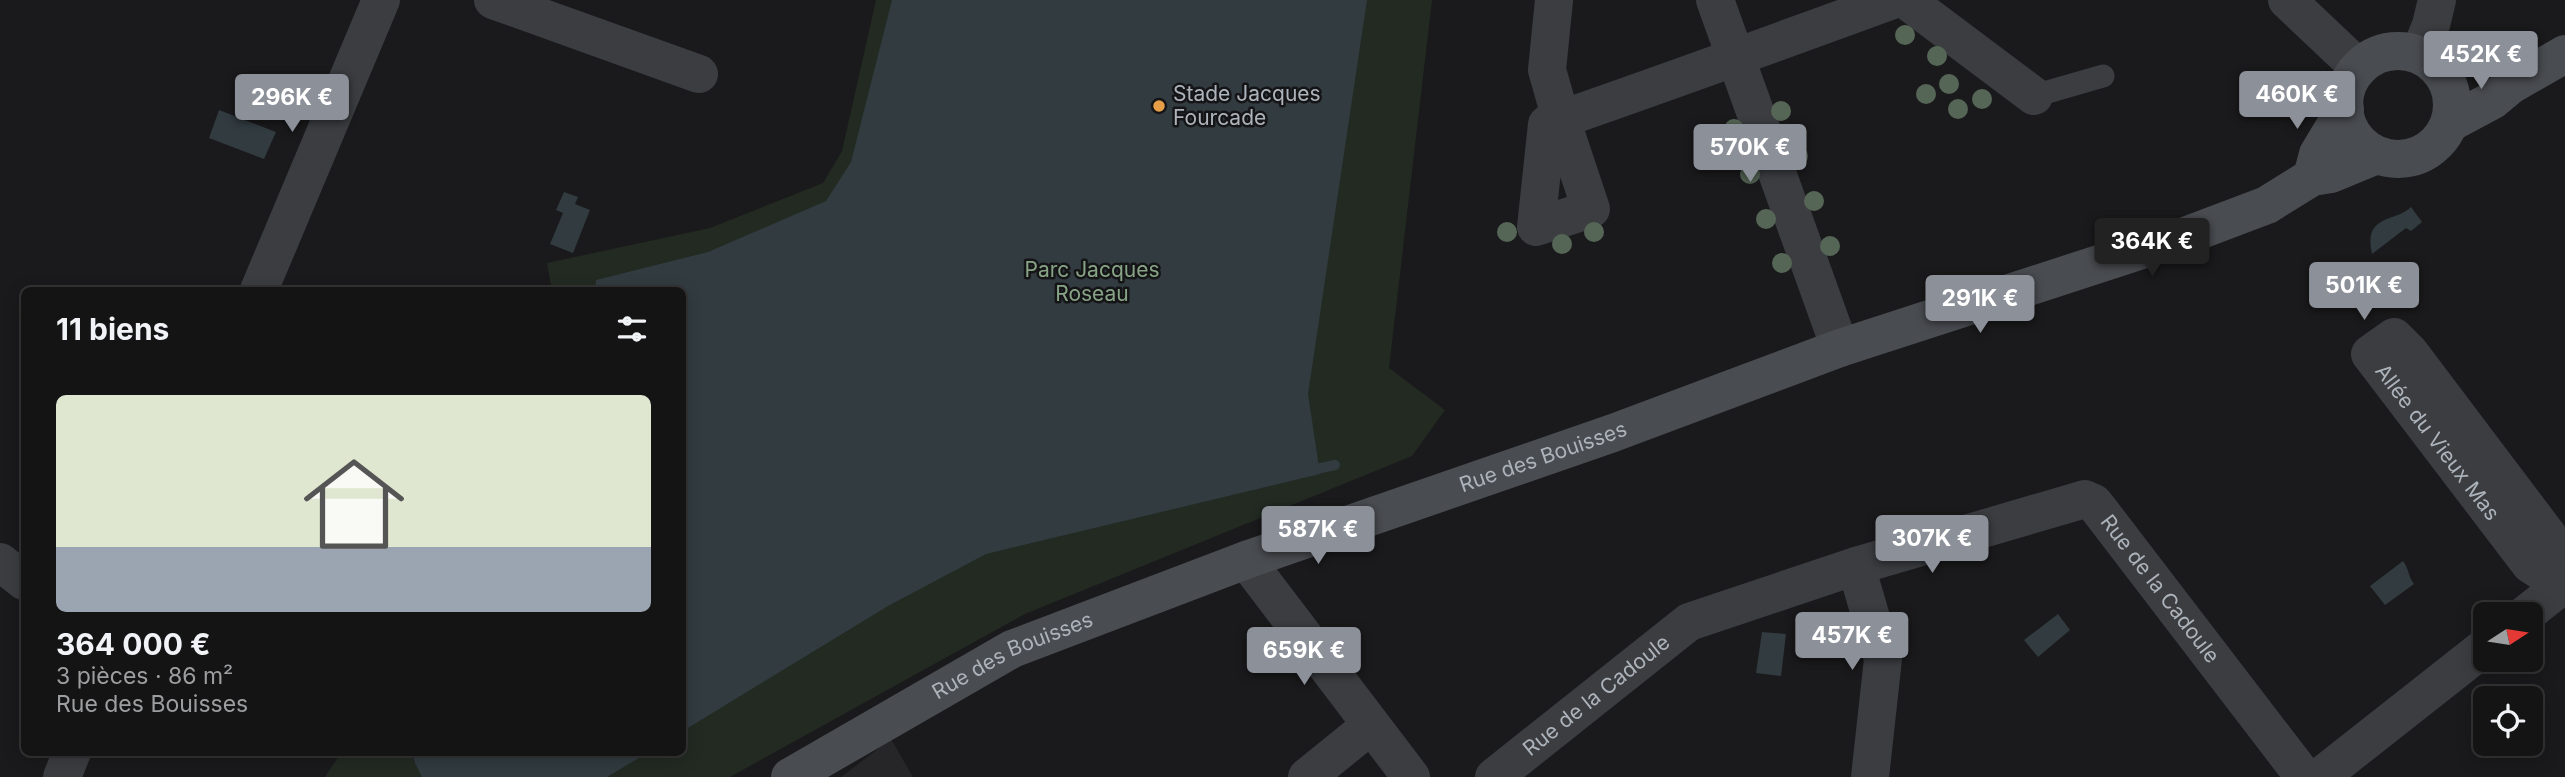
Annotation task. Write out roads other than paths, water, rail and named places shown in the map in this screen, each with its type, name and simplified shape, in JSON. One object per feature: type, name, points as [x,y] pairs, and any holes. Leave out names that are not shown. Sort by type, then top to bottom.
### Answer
[{"type":"street","points":[[260,287],[381,0]]},
{"type":"street","points":[[493,0],[699,74]]},
{"type":"street","points":[[1554,0],[1547,70],[1561,119],[1893,0]]},
{"type":"street","points":[[1715,0],[1840,348]]},
{"type":"street","points":[[1906,0],[2034,96]]},
{"type":"street","points":[[2287,0],[2359,68]]},
{"type":"street","points":[[2344,109],[2354,137],[2377,155],[2406,159],[2433,146],[2443,136],[2449,123],[2452,96],[2430,63],[2431,25],[2437,0]]},
{"type":"street","points":[[2312,177],[2318,154],[2344,109],[2347,87],[2359,68],[2371,58],[2387,52],[2402,51],[2430,63],[2511,85]]},
{"type":"street","points":[[2449,123],[2493,100],[2511,85],[2565,54]]},
{"type":"street","name":"Rue des Bouisses","points":[[790,777],[1012,649],[1246,560],[1613,433],[1840,348],[2185,236],[2267,205],[2312,177],[2332,174],[2377,155]]},
{"type":"street","name":"Allée du Vieux Mas","points":[[2394,337],[2410,353],[2552,541],[2564,585],[2530,564],[2370,354],[2394,337]]},
{"type":"street","name":"Rue de la Cadoule","points":[[1494,777],[1689,622],[1856,566],[2084,499],[2094,503],[2304,777]]},
{"type":"street","points":[[1246,560],[1411,777]]},
{"type":"street","points":[[0,562],[21,579]]},
{"type":"street","points":[[1856,566],[1884,659],[1870,777]]},
{"type":"street","points":[[2542,602],[2564,585]]},
{"type":"street","points":[[2320,777],[2473,656]]},
{"type":"street","points":[[1307,777],[1370,726]]},
{"type":"street","points":[[62,777],[70,756]]},
{"type":"lane","points":[[2034,96],[2102,76]]},
{"type":"waterway","points":[[1307,471],[1335,465]]},
{"type":"place","name":"Stade Jacques Fourcade","points":[[1159,106]]},
{"type":"park label","name":"Parc Jacques Roseau","points":[[1092,282]]}]
